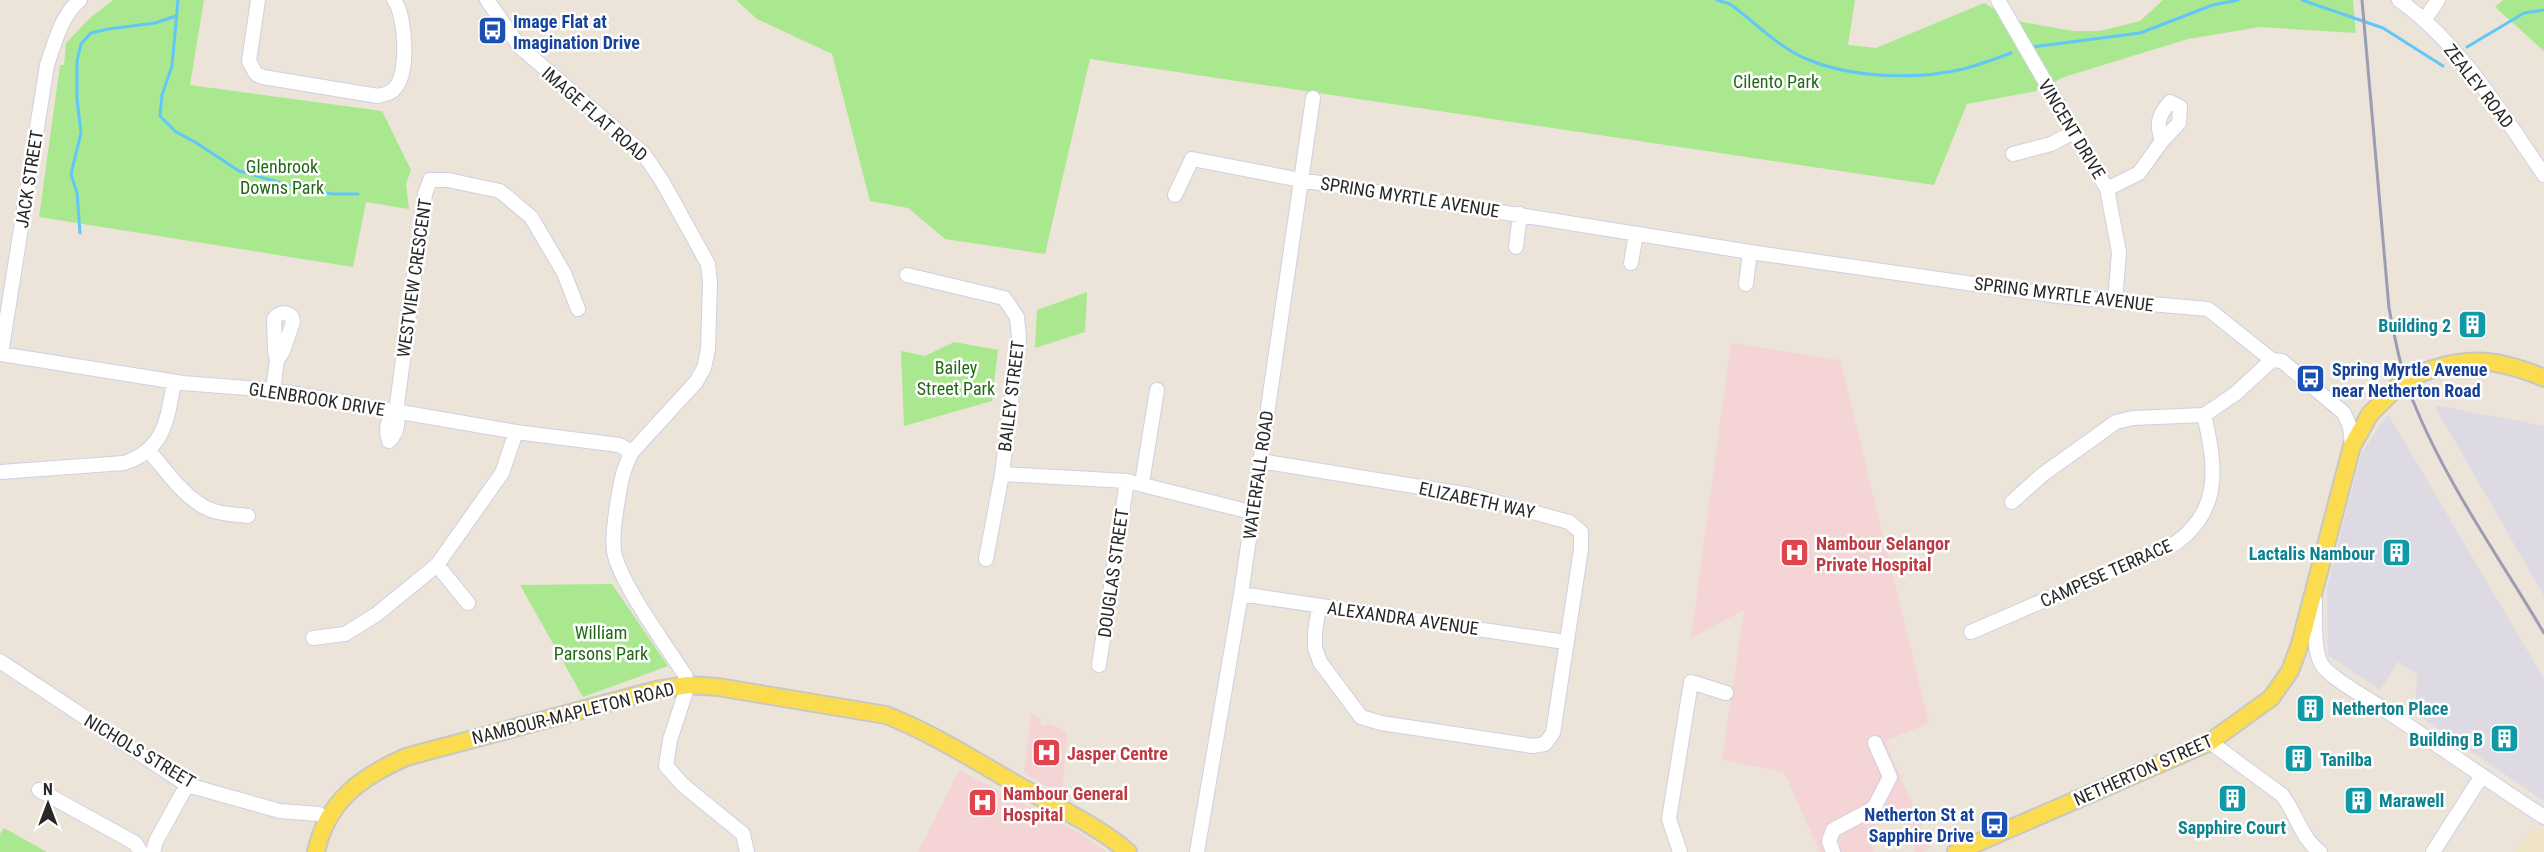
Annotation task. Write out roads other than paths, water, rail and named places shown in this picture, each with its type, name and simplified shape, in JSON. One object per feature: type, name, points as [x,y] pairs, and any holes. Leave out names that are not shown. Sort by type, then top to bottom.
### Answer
[{"type":"main road","name":"NETHERTON STREET","points":[[1956,852],[2210,742],[2260,708],[2281,686],[2300,645],[2352,446],[2379,403],[2398,386],[2417,375],[2450,364],[2482,361],[2510,365],[2544,378]]},
{"type":"main road","name":"NAMBOUR-MAPLETON ROAD","points":[[316,852],[328,819],[348,792],[375,771],[406,757],[646,692],[688,685],[718,687],[886,715],[911,726],[1001,776],[1098,831],[1128,852]]},
{"type":"street","points":[[58,0],[75,4]]},
{"type":"street","points":[[258,0],[249,61],[256,74],[378,96],[389,93],[397,87],[406,47],[400,13],[394,0]]},
{"type":"street","name":"IMAGE FLAT ROAD","points":[[487,0],[520,47],[643,153],[662,181],[708,264],[710,282],[708,349],[704,368],[696,382],[632,452],[623,471],[614,539],[616,561],[685,675],[688,685]]},
{"type":"street","name":"VINCENT DRIVE","points":[[1998,0],[2107,189],[2119,252],[2115,302]]},
{"type":"street","name":"ZEALEY ROAD","points":[[2399,0],[2425,19],[2468,68],[2544,175]]},
{"type":"street","points":[[2425,19],[2438,0]]},
{"type":"street","name":"JACK STREET","points":[[0,354],[47,66],[58,33],[75,4]]},
{"type":"street","name":"WATERFALL ROAD","points":[[1197,852],[1240,594],[1313,98]]},
{"type":"street","points":[[2013,154],[2050,144],[2074,132]]},
{"type":"street","points":[[2107,189],[2139,173],[2162,141]]},
{"type":"street","name":"SPRING MYRTLE AVENUE","points":[[1175,195],[1191,159],[1301,180],[1750,252],[2058,296],[2208,309],[2272,360],[2282,361],[2344,413],[2367,419]]},
{"type":"street","name":"WESTVIEW CRESCENT","points":[[396,412],[425,194],[430,180],[448,180],[500,191],[531,217],[564,273],[578,309]]},
{"type":"street","name":"SPRING MYRTLE AVENUE","points":[[1516,248],[1520,214]]},
{"type":"street","points":[[1631,263],[1636,234]]},
{"type":"street","points":[[1746,284],[1750,252]]},
{"type":"street","name":"BAILEY STREET","points":[[907,276],[1004,298],[1017,317],[1019,338],[1002,474],[986,559]]},
{"type":"street","name":"GLENBROOK DRIVE","points":[[0,354],[174,382],[273,390],[516,432],[619,445],[632,452]]},
{"type":"street","points":[[273,390],[277,360]]},
{"type":"street","points":[[2012,502],[2042,475],[2116,422],[2133,418],[2204,415],[2235,394],[2272,360]]},
{"type":"street","points":[[0,472],[124,463],[140,457],[158,440],[167,423],[174,382]]},
{"type":"street","points":[[1142,483],[1157,390]]},
{"type":"street","points":[[2344,413],[2350,427],[2352,446]]},
{"type":"street","name":"CAMPESE TERRACE","points":[[1971,632],[2176,543],[2187,535],[2197,525],[2210,502],[2214,474],[2211,445],[2204,415]]},
{"type":"street","points":[[313,638],[345,634],[378,614],[437,566],[502,473],[516,432]]},
{"type":"street","points":[[148,450],[189,496],[202,506],[218,512],[248,516]]},
{"type":"street","name":"ELIZABETH WAY","points":[[1260,461],[1470,495],[1569,522],[1581,532],[1581,549],[1565,642]]},
{"type":"street","points":[[1002,474],[1142,483],[1251,512]]},
{"type":"street","name":"DOUGLAS STREET","points":[[1099,664],[1127,481]]},
{"type":"street","points":[[437,566],[468,603]]},
{"type":"street","points":[[2319,572],[2315,603],[2317,653],[2322,665],[2347,685],[2432,741],[2481,777],[2544,817]]},
{"type":"street","name":"ALEXANDRA AVENUE","points":[[1240,594],[1565,642]]},
{"type":"street","points":[[1319,606],[1315,633],[1320,662],[1361,717],[1381,723],[1533,746],[1545,744],[1553,733],[1565,642]]},
{"type":"street","name":"NICHOLS STREET","points":[[0,661],[188,784],[280,811],[319,814],[328,819]]},
{"type":"street","points":[[1680,852],[1669,819],[1691,682],[1725,693]]},
{"type":"street","points":[[688,685],[670,740],[666,766],[682,785],[743,834],[747,852]]},
{"type":"street","points":[[2210,742],[2282,795],[2306,838],[2320,852]]},
{"type":"street","points":[[1833,852],[1828,841],[1833,830],[1874,808],[1890,777],[1875,743]]},
{"type":"street","points":[[2433,852],[2481,777]]},
{"type":"street","points":[[153,852],[156,841],[188,784]]},
{"type":"street","points":[[39,790],[135,843],[141,852]]},
{"type":"waterway","points":[[178,0],[172,66],[162,95],[160,116],[176,132],[239,171],[307,190],[333,194],[358,194]]},
{"type":"waterway","points":[[1717,0],[1730,4],[1798,55],[1845,71],[1906,76],[1945,73],[1981,64],[2011,53]]},
{"type":"waterway","points":[[2032,47],[2140,33],[2213,5],[2238,0]]},
{"type":"waterway","points":[[2302,0],[2383,28],[2443,66]]},
{"type":"waterway","points":[[2467,47],[2524,13],[2544,10]]},
{"type":"waterway","points":[[80,233],[77,193],[71,174],[81,133],[77,99],[77,61],[81,44],[91,33],[155,23],[176,16]]},
{"type":"railway","points":[[2362,0],[2389,308],[2405,379],[2441,461],[2544,633]]},
{"type":"place","name":"Image Flat at Imagination Drive","points":[[492,31]]},
{"type":"place","name":"Building 2","points":[[2472,325]]},
{"type":"place","name":"Spring Myrtle Avenue near Netherton Road","points":[[2311,379]]},
{"type":"place","name":"Nambour Selangor Private Hospital","points":[[1795,553]]},
{"type":"place","name":"Lactalis Nambour","points":[[2396,553]]},
{"type":"place","name":"Netherton Place","points":[[2311,708]]},
{"type":"place","name":"Building B","points":[[2504,739]]},
{"type":"place","name":"Jasper Centre","points":[[1046,753]]},
{"type":"place","name":"Tanilba","points":[[2299,759]]},
{"type":"place","name":"Sapphire Court","points":[[2232,798]]},
{"type":"place","name":"Marawell","points":[[2358,800]]},
{"type":"place","name":"Nambour General Hospital","points":[[982,803]]},
{"type":"place","name":"Netherton St at Sapphire Drive","points":[[1995,824]]},
{"type":"park label","name":"Cilento Park","points":[[1776,81]]},
{"type":"park label","name":"Glenbrook Downs Park","points":[[282,176]]},
{"type":"park label","name":"Bailey Street Park","points":[[956,377]]},
{"type":"park label","name":"William Parsons Park","points":[[601,642]]}]
